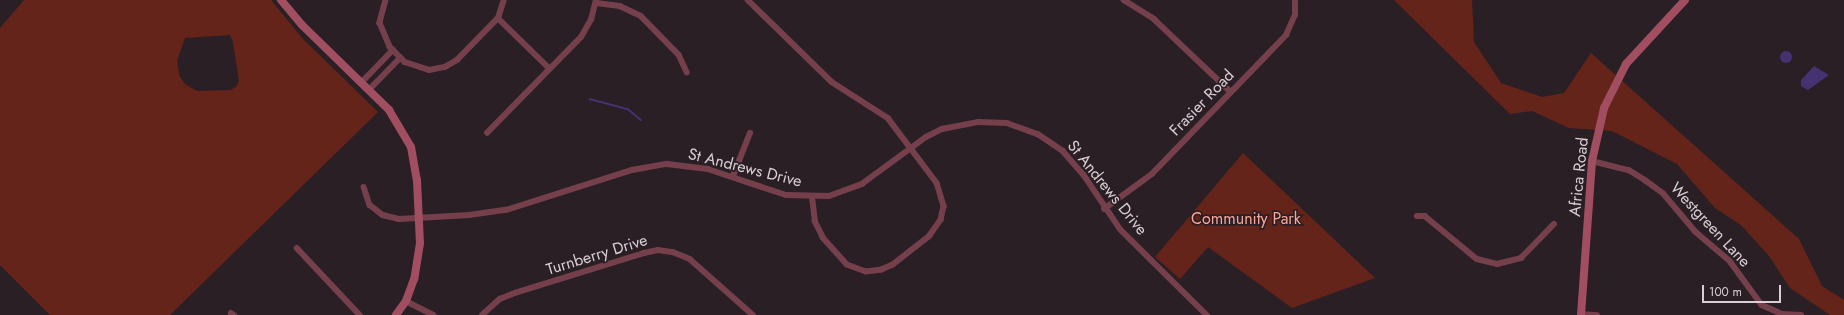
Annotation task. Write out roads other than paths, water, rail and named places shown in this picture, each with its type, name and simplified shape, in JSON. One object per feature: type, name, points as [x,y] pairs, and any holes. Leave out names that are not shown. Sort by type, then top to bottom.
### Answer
[{"type":"street","points":[[281,0],[302,25],[369,90],[397,122],[411,147],[415,166],[420,219],[418,265],[406,301],[396,315]]},
{"type":"street","points":[[386,0],[381,15],[381,27],[393,50],[400,58],[421,68],[445,67],[457,60],[498,18],[504,0]]},
{"type":"street","points":[[748,0],[832,82],[884,115],[939,186],[943,198],[943,212],[938,227],[930,236],[886,268],[862,271],[840,260],[816,226],[812,197]]},
{"type":"street","points":[[1124,0],[1154,19],[1231,92]]},
{"type":"street","name":"Frasier Road","points":[[1104,209],[1152,174],[1290,30],[1295,15],[1295,0]]},
{"type":"street","name":"Africa Road","points":[[1581,314],[1592,161],[1604,108],[1616,80],[1636,51],[1685,0]]},
{"type":"street","points":[[487,133],[584,33],[592,20],[596,1],[620,6],[641,16],[680,55],[687,72]]},
{"type":"street","points":[[498,18],[549,68]]},
{"type":"street","points":[[361,83],[393,50]]},
{"type":"street","points":[[369,90],[400,58]]},
{"type":"street","name":"St Andrews Drive","points":[[364,187],[366,199],[377,212],[395,219],[420,219],[506,210],[632,170],[659,165],[699,167],[733,176],[786,195],[812,197],[840,193],[862,184],[931,134],[964,123],[992,122],[1020,126],[1049,140],[1067,154],[1084,176],[1104,209],[1127,237],[1207,315]]},
{"type":"street","points":[[733,176],[750,132]]},
{"type":"street","name":"Westgreen Lane","points":[[1592,161],[1629,170],[1663,193],[1696,232],[1730,261],[1762,304],[1782,314],[1801,315]]},
{"type":"street","points":[[1417,216],[1425,216],[1476,259],[1498,264],[1520,258],[1554,224]]},
{"type":"street","points":[[297,248],[360,315]]},
{"type":"street","name":"Turnberry Drive","points":[[482,315],[496,302],[515,293],[658,250],[673,252],[690,259],[753,315]]},
{"type":"street","points":[[406,301],[434,315]]},
{"type":"street","points":[[1581,314],[1597,315]]},
{"type":"waterway","points":[[590,99],[628,109],[641,120]]},
{"type":"park label","name":"Community Park","points":[[1246,219]]}]
